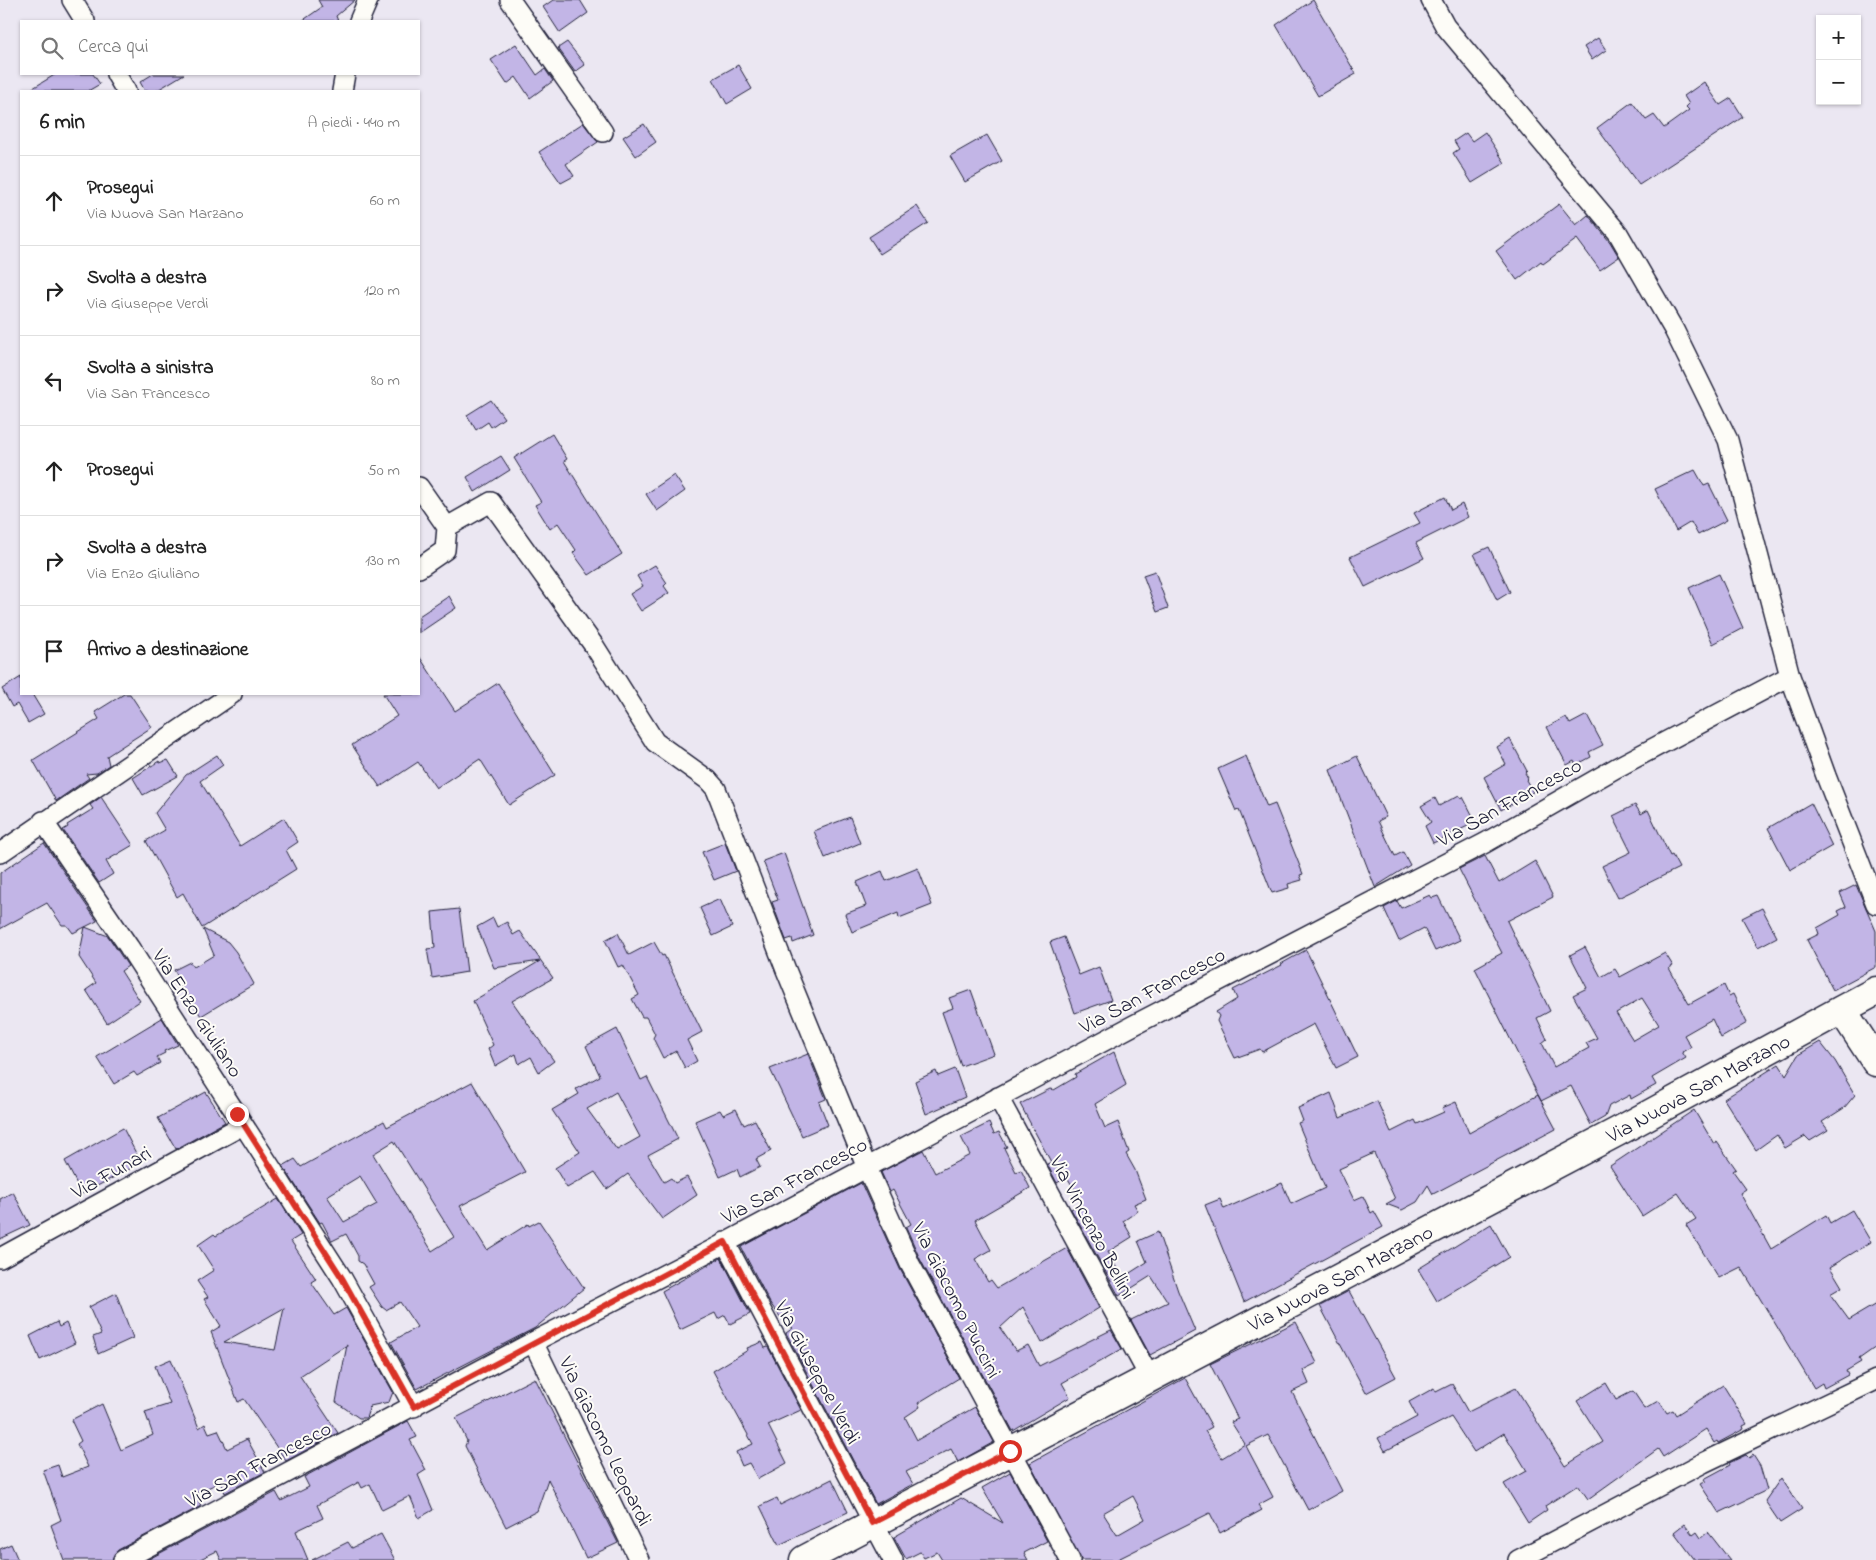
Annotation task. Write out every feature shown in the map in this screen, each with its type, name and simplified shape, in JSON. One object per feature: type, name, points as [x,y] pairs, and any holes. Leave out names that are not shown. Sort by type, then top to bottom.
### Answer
[{"type":"main road","name":"Via Nuova San Marzano","points":[[804,1560],[1617,1132],[1876,991]]},
{"type":"main road","points":[[1842,1010],[1876,1062]]},
{"type":"street","points":[[72,0],[84,20]]},
{"type":"street","points":[[359,20],[368,0]]},
{"type":"street","points":[[510,0],[603,132]]},
{"type":"street","points":[[1431,0],[1445,26],[1618,233],[1674,330],[1728,440],[1790,676],[1826,776],[1876,904]]},
{"type":"street","points":[[117,75],[125,90]]},
{"type":"street","points":[[342,90],[345,75]]},
{"type":"street","points":[[420,488],[447,527],[445,550],[420,567]]},
{"type":"street","name":"Via Giacomo Puccini","points":[[447,527],[491,502],[595,647],[655,742],[708,780],[716,789],[786,970],[867,1168],[910,1264],[1070,1560]]},
{"type":"street","name":"Via San Francesco","points":[[123,1560],[998,1097],[1484,843],[1616,768],[1790,676]]},
{"type":"street","points":[[0,853],[44,821],[231,695]]},
{"type":"street","name":"Via Enzo Giuliano","points":[[44,821],[130,947],[342,1278],[414,1407]]},
{"type":"street","name":"Via Vincenzo Bellini","points":[[998,1097],[1150,1378]]},
{"type":"street","name":"Via Funari","points":[[0,1258],[243,1125]]},
{"type":"street","name":"Via Giuseppe Verdi","points":[[725,1242],[893,1560]]},
{"type":"street","name":"Via Giacomo Leopardi","points":[[533,1342],[639,1560]]},
{"type":"street","points":[[1518,1560],[1703,1463],[1876,1380]]},
{"type":"building","points":[[318,0],[355,0],[336,16],[338,20],[303,20],[322,7]]},
{"type":"building","points":[[553,0],[580,0],[588,13],[560,33],[543,7]]},
{"type":"building","points":[[1313,0],[1356,74],[1318,96],[1276,25]]},
{"type":"building","points":[[1598,38],[1606,50],[1592,60],[1584,47]]},
{"type":"building","points":[[567,42],[585,65],[575,72],[558,48]]},
{"type":"building","points":[[516,44],[537,75],[545,69],[553,81],[530,98],[516,77],[507,84],[491,60]]},
{"type":"building","points":[[738,65],[752,89],[727,104],[713,79]]},
{"type":"building","points":[[54,75],[94,75],[100,84],[90,90],[30,90]]},
{"type":"building","points":[[151,75],[182,75],[158,90],[144,90],[140,82]]},
{"type":"building","points":[[1704,82],[1720,105],[1731,98],[1743,117],[1639,185],[1597,128],[1632,102],[1646,120],[1654,115],[1664,128],[1689,110],[1686,107],[1689,104],[1684,96]]},
{"type":"building","points":[[583,123],[598,142],[566,164],[574,176],[561,183],[539,152]]},
{"type":"building","points":[[644,124],[656,142],[636,156],[623,137]]},
{"type":"building","points":[[1485,132],[1505,163],[1472,183],[1453,153],[1459,149],[1454,141],[1466,133],[1472,141]]},
{"type":"building","points":[[987,135],[1002,161],[965,182],[950,156]]},
{"type":"building","points":[[1559,204],[1576,225],[1588,215],[1610,242],[1619,257],[1600,270],[1577,239],[1543,264],[1541,261],[1517,280],[1496,251]]},
{"type":"building","points":[[917,206],[928,223],[880,254],[869,237]]},
{"type":"building","points":[[491,400],[504,418],[491,427],[488,422],[476,430],[467,415]]},
{"type":"building","points":[[552,434],[567,459],[564,461],[622,554],[589,575],[573,553],[576,550],[558,523],[550,529],[535,505],[541,502],[514,458]]},
{"type":"building","points":[[501,456],[510,470],[475,492],[467,477]]},
{"type":"building","points":[[1695,470],[1704,486],[1709,484],[1727,520],[1698,535],[1691,522],[1676,531],[1655,489]]},
{"type":"building","points":[[674,475],[685,491],[657,511],[646,494]]},
{"type":"building","points":[[1445,497],[1451,510],[1462,504],[1468,517],[1416,543],[1424,558],[1365,587],[1350,557],[1420,523],[1414,513]]},
{"type":"building","points":[[1489,547],[1510,592],[1497,600],[1474,554]]},
{"type":"building","points":[[655,565],[667,583],[664,586],[669,593],[641,611],[630,594],[643,586],[637,576]]},
{"type":"building","points":[[1155,571],[1168,608],[1157,612],[1143,575]]},
{"type":"building","points":[[1719,574],[1743,628],[1713,644],[1689,588]]},
{"type":"building","points":[[449,596],[456,608],[420,632],[420,615]]},
{"type":"building","points":[[420,658],[455,711],[498,683],[555,775],[509,805],[480,759],[436,788],[418,762],[380,787],[352,745],[397,716],[384,695],[420,695]]},
{"type":"building","points":[[20,678],[20,695],[33,695],[44,714],[28,723],[17,704],[12,707],[2,689]]},
{"type":"building","points":[[122,695],[131,695],[152,727],[107,756],[109,765],[97,773],[86,774],[89,778],[56,801],[33,760],[99,719],[95,712]]},
{"type":"building","points":[[1587,715],[1603,745],[1589,752],[1591,757],[1576,765],[1574,761],[1567,765],[1547,727],[1566,717],[1570,724]]},
{"type":"building","points":[[1510,739],[1527,771],[1525,773],[1528,778],[1526,780],[1533,792],[1501,810],[1484,777],[1506,764],[1497,747]]},
{"type":"building","points":[[217,755],[223,765],[200,781],[240,846],[284,818],[298,842],[286,850],[296,869],[202,928],[183,893],[177,897],[146,841],[165,830],[155,813],[186,775]]},
{"type":"building","points":[[1246,756],[1267,807],[1275,804],[1303,874],[1300,875],[1302,880],[1288,884],[1289,888],[1272,893],[1239,810],[1236,811],[1218,769]]},
{"type":"building","points":[[1357,756],[1386,817],[1378,821],[1395,856],[1403,852],[1410,865],[1375,887],[1330,770]]},
{"type":"building","points":[[168,760],[178,776],[143,795],[133,778],[159,761],[160,763]]},
{"type":"building","points":[[1459,795],[1461,798],[1463,797],[1476,822],[1433,843],[1425,826],[1431,822],[1421,806],[1435,798],[1439,806]]},
{"type":"building","points":[[101,797],[133,845],[106,861],[113,874],[99,883],[63,830],[68,827],[67,825],[93,809],[90,805]]},
{"type":"building","points":[[1811,803],[1832,846],[1790,870],[1768,828]]},
{"type":"building","points":[[1635,805],[1641,814],[1648,810],[1670,856],[1672,855],[1679,868],[1618,898],[1602,866],[1631,852],[1613,816]]},
{"type":"building","points":[[850,817],[860,843],[825,858],[814,831]]},
{"type":"building","points":[[44,843],[97,921],[73,933],[67,925],[62,925],[47,903],[0,929],[0,873]]},
{"type":"building","points":[[725,843],[736,871],[714,880],[702,852]]},
{"type":"building","points":[[784,853],[813,935],[793,943],[792,938],[786,940],[772,902],[778,900],[763,861]]},
{"type":"building","points":[[1485,856],[1499,883],[1535,861],[1553,897],[1507,921],[1550,1011],[1537,1018],[1547,1039],[1542,1043],[1554,1067],[1589,1048],[1586,1043],[1597,1038],[1573,995],[1587,988],[1570,955],[1585,947],[1601,977],[1615,969],[1620,977],[1665,953],[1673,966],[1669,968],[1689,1004],[1724,985],[1729,996],[1733,994],[1747,1023],[1721,1038],[1712,1019],[1684,1035],[1691,1047],[1682,1052],[1686,1058],[1652,1078],[1656,1085],[1631,1099],[1630,1095],[1609,1106],[1605,1117],[1591,1125],[1571,1086],[1541,1101],[1475,968],[1502,953],[1459,869]],"holes":[[[1642,998],[1659,1025],[1633,1040],[1616,1013]]]},
{"type":"building","points":[[918,868],[932,905],[899,918],[898,913],[852,932],[845,914],[866,906],[857,882],[882,871],[886,881]]},
{"type":"building","points":[[1856,885],[1876,931],[1876,967],[1833,990],[1807,940],[1819,934],[1817,928],[1840,915],[1838,911],[1846,907],[1840,893]]},
{"type":"building","points":[[1430,895],[1432,898],[1438,896],[1460,940],[1435,951],[1424,928],[1399,941],[1384,908],[1397,901],[1401,908]]},
{"type":"building","points":[[720,899],[732,927],[713,936],[700,908]]},
{"type":"building","points":[[1762,908],[1777,937],[1758,947],[1742,918]]},
{"type":"building","points":[[459,909],[467,972],[432,978],[427,949],[435,948],[432,912]]},
{"type":"building","points":[[493,918],[497,927],[507,922],[513,935],[520,931],[553,978],[512,1001],[554,1061],[539,1072],[531,1057],[519,1064],[516,1054],[495,1066],[488,1049],[493,1045],[473,1001],[540,961],[494,968],[477,927]]},
{"type":"building","points":[[85,927],[108,936],[128,966],[121,971],[140,1001],[107,1023],[86,990],[96,983],[79,957]]},
{"type":"building","points":[[203,929],[228,942],[236,952],[254,984],[201,1016],[180,985],[182,984],[174,970],[190,962],[194,967],[214,955]]},
{"type":"building","points":[[618,933],[629,955],[654,942],[662,956],[664,955],[702,1032],[687,1040],[697,1061],[685,1068],[676,1051],[663,1058],[653,1038],[655,1034],[646,1017],[642,1017],[632,999],[639,995],[623,965],[618,967],[605,940]]},
{"type":"building","points":[[1064,937],[1079,975],[1099,967],[1111,1000],[1075,1013],[1050,942]]},
{"type":"building","points":[[1306,950],[1358,1057],[1336,1068],[1314,1024],[1262,1052],[1260,1049],[1235,1058],[1217,1021],[1219,1016],[1216,1012],[1237,999],[1233,990],[1282,965]]},
{"type":"building","points":[[971,990],[994,1054],[961,1066],[942,1012],[953,1008],[949,998]]},
{"type":"building","points":[[162,1018],[178,1045],[164,1051],[165,1053],[157,1057],[160,1063],[137,1076],[134,1072],[114,1084],[97,1057]]},
{"type":"building","points":[[617,1029],[641,1080],[647,1077],[678,1139],[648,1155],[664,1182],[671,1178],[675,1183],[687,1177],[697,1195],[662,1219],[628,1174],[607,1189],[595,1172],[567,1188],[555,1168],[580,1152],[552,1110],[579,1094],[576,1089],[600,1076],[586,1046]],"holes":[[[616,1092],[640,1137],[617,1150],[587,1109]]]},
{"type":"building","points":[[1820,1042],[1835,1061],[1855,1095],[1844,1108],[1822,1122],[1828,1130],[1810,1141],[1805,1136],[1785,1148],[1777,1135],[1756,1150],[1724,1099],[1779,1064],[1786,1075],[1798,1055]]},
{"type":"building","points":[[1114,1052],[1126,1085],[1095,1104],[1105,1128],[1118,1122],[1129,1152],[1126,1154],[1135,1170],[1146,1199],[1134,1204],[1138,1211],[1123,1221],[1132,1237],[1108,1252],[1122,1278],[1147,1262],[1138,1241],[1158,1232],[1178,1291],[1195,1331],[1150,1355],[1131,1320],[1168,1302],[1151,1276],[1119,1296],[1071,1209],[1082,1202],[1067,1177],[1057,1183],[1047,1164],[1051,1162],[1020,1104],[1050,1089],[1054,1090],[1076,1077],[1075,1074]]},
{"type":"building","points":[[808,1054],[826,1099],[819,1102],[828,1125],[802,1136],[770,1069]]},
{"type":"building","points":[[955,1069],[965,1097],[926,1114],[915,1081],[936,1071],[938,1076]]},
{"type":"building","points":[[472,1082],[525,1172],[460,1206],[487,1250],[528,1224],[529,1226],[539,1221],[584,1288],[535,1328],[417,1389],[391,1342],[417,1327],[400,1302],[386,1310],[382,1307],[369,1287],[374,1284],[363,1264],[358,1261],[358,1256],[346,1234],[332,1241],[322,1222],[320,1223],[283,1166],[295,1159],[301,1167],[384,1121],[387,1127]],"holes":[[[394,1141],[454,1237],[432,1251],[373,1154]],[[360,1176],[377,1204],[344,1222],[327,1196]]]},
{"type":"building","points":[[206,1092],[225,1122],[176,1149],[158,1118]]},
{"type":"building","points":[[1331,1093],[1340,1118],[1377,1101],[1391,1132],[1415,1120],[1417,1124],[1444,1112],[1442,1108],[1456,1102],[1469,1133],[1538,1095],[1556,1129],[1433,1194],[1428,1185],[1417,1202],[1402,1210],[1386,1204],[1395,1199],[1374,1153],[1339,1169],[1354,1200],[1363,1196],[1371,1213],[1374,1211],[1383,1227],[1244,1302],[1205,1205],[1220,1199],[1224,1209],[1282,1183],[1291,1204],[1325,1188],[1298,1123],[1303,1121],[1298,1108]]},
{"type":"building","points":[[736,1109],[744,1125],[755,1120],[771,1151],[756,1159],[760,1167],[740,1177],[737,1169],[720,1177],[695,1121],[720,1110],[723,1115]]},
{"type":"building","points":[[1694,1110],[1714,1144],[1717,1142],[1736,1169],[1733,1171],[1746,1189],[1740,1193],[1771,1249],[1826,1215],[1830,1223],[1852,1210],[1871,1242],[1830,1267],[1842,1287],[1830,1294],[1849,1320],[1876,1304],[1876,1347],[1859,1359],[1861,1362],[1846,1371],[1848,1375],[1824,1388],[1822,1383],[1814,1388],[1741,1267],[1719,1278],[1686,1225],[1696,1219],[1678,1193],[1642,1216],[1610,1166]]},
{"type":"building","points":[[989,1123],[994,1134],[999,1132],[1007,1147],[1004,1148],[1016,1172],[1021,1170],[1030,1188],[975,1220],[991,1250],[975,1259],[988,1282],[991,1280],[997,1288],[1067,1248],[1099,1308],[1042,1343],[1023,1307],[1000,1328],[1016,1351],[1028,1345],[1039,1366],[1111,1330],[1122,1349],[1062,1383],[1070,1397],[1013,1431],[920,1259],[906,1227],[911,1224],[893,1190],[890,1192],[881,1172],[923,1150],[935,1173],[970,1155],[961,1137]]},
{"type":"building","points":[[123,1128],[141,1163],[82,1194],[65,1161]]},
{"type":"building","points":[[861,1183],[900,1269],[959,1378],[918,1403],[920,1407],[905,1417],[917,1440],[975,1407],[994,1442],[958,1462],[951,1449],[906,1472],[913,1484],[876,1504],[786,1333],[793,1328],[781,1318],[770,1303],[741,1247]]},
{"type":"building","points":[[13,1192],[30,1225],[0,1239],[0,1199]]},
{"type":"building","points":[[278,1199],[301,1235],[291,1241],[316,1279],[311,1282],[334,1315],[346,1308],[393,1392],[389,1402],[370,1406],[366,1418],[359,1418],[336,1402],[347,1345],[300,1376],[338,1433],[286,1461],[244,1399],[238,1402],[211,1332],[221,1326],[204,1299],[208,1297],[197,1281],[214,1270],[198,1245],[214,1234],[216,1236]],"holes":[[[284,1308],[275,1350],[224,1342]]]},
{"type":"building","points":[[1491,1224],[1509,1257],[1437,1301],[1418,1269]]},
{"type":"building","points":[[721,1258],[750,1314],[730,1324],[725,1315],[718,1319],[715,1313],[680,1330],[662,1291]]},
{"type":"building","points":[[1349,1291],[1396,1377],[1366,1393],[1320,1306]]},
{"type":"building","points":[[116,1293],[133,1338],[98,1354],[93,1337],[101,1334],[89,1307]]},
{"type":"building","points":[[57,1322],[59,1327],[66,1323],[75,1343],[40,1360],[30,1336]]},
{"type":"building","points":[[1296,1322],[1317,1363],[1303,1370],[1309,1384],[1292,1392],[1342,1491],[1308,1510],[1268,1435],[1246,1446],[1273,1497],[1258,1505],[1262,1510],[1220,1533],[1210,1513],[1116,1560],[1081,1560],[1030,1463],[1185,1378],[1212,1427],[1205,1431],[1222,1458],[1245,1444],[1231,1422],[1238,1419],[1210,1364]],"holes":[[[1133,1496],[1145,1519],[1117,1535],[1103,1513]]]},
{"type":"building","points":[[762,1342],[765,1348],[768,1347],[801,1410],[768,1425],[787,1463],[758,1479],[749,1463],[742,1466],[736,1452],[753,1444],[713,1371],[748,1350],[747,1348]]},
{"type":"building","points":[[171,1359],[199,1428],[205,1424],[209,1433],[218,1430],[227,1449],[247,1439],[265,1472],[225,1493],[221,1482],[196,1493],[201,1506],[118,1550],[112,1560],[64,1560],[51,1525],[61,1520],[43,1470],[58,1465],[62,1477],[88,1467],[77,1444],[81,1441],[71,1420],[102,1404],[121,1450],[153,1435],[145,1412],[170,1404],[155,1366]]},
{"type":"building","points":[[535,1378],[618,1543],[586,1558],[548,1479],[537,1511],[506,1527],[465,1446],[467,1441],[456,1418]]},
{"type":"building","points":[[1606,1383],[1616,1400],[1633,1391],[1645,1409],[1659,1401],[1667,1413],[1673,1410],[1676,1415],[1723,1385],[1747,1424],[1743,1426],[1744,1429],[1718,1443],[1717,1441],[1714,1443],[1706,1429],[1663,1457],[1658,1449],[1588,1499],[1578,1485],[1545,1506],[1547,1510],[1528,1523],[1504,1484],[1527,1471],[1504,1433],[1474,1452],[1451,1417],[1385,1451],[1378,1438],[1417,1417],[1409,1402],[1434,1388],[1436,1392],[1452,1384],[1468,1412],[1516,1388],[1565,1466],[1603,1442],[1577,1401]]},
{"type":"building","points":[[408,1421],[417,1437],[410,1440],[426,1470],[418,1475],[433,1510],[419,1518],[410,1496],[382,1510],[370,1484],[362,1488],[359,1482],[317,1505],[323,1518],[296,1531],[308,1560],[221,1560],[217,1551],[198,1560],[147,1560],[276,1492],[281,1501],[309,1487],[304,1477]]},
{"type":"building","points":[[1746,1455],[1749,1458],[1753,1455],[1760,1466],[1767,1490],[1719,1513],[1700,1484],[1706,1482],[1704,1479],[1730,1465],[1729,1463]]},
{"type":"building","points":[[1010,1472],[1047,1541],[1024,1553],[1028,1560],[942,1560],[937,1552],[924,1558],[920,1552],[906,1559],[894,1537],[961,1498],[1003,1523],[982,1488]]},
{"type":"building","points":[[1781,1478],[1802,1509],[1780,1523],[1765,1501]]},
{"type":"building","points":[[832,1479],[848,1512],[779,1545],[760,1506],[777,1498],[780,1505]]},
{"type":"building","points":[[1684,1524],[1693,1535],[1697,1532],[1701,1538],[1708,1532],[1730,1560],[1695,1560],[1674,1532]]},
{"type":"building","points":[[381,1534],[395,1560],[312,1560],[348,1542],[352,1548]]},
{"type":"building","points":[[11,1544],[18,1560],[0,1560],[0,1549]]},
{"type":"route","points":[[237,1114],[342,1278],[414,1407],[533,1342],[725,1242],[872,1523],[1010,1451]]}]
